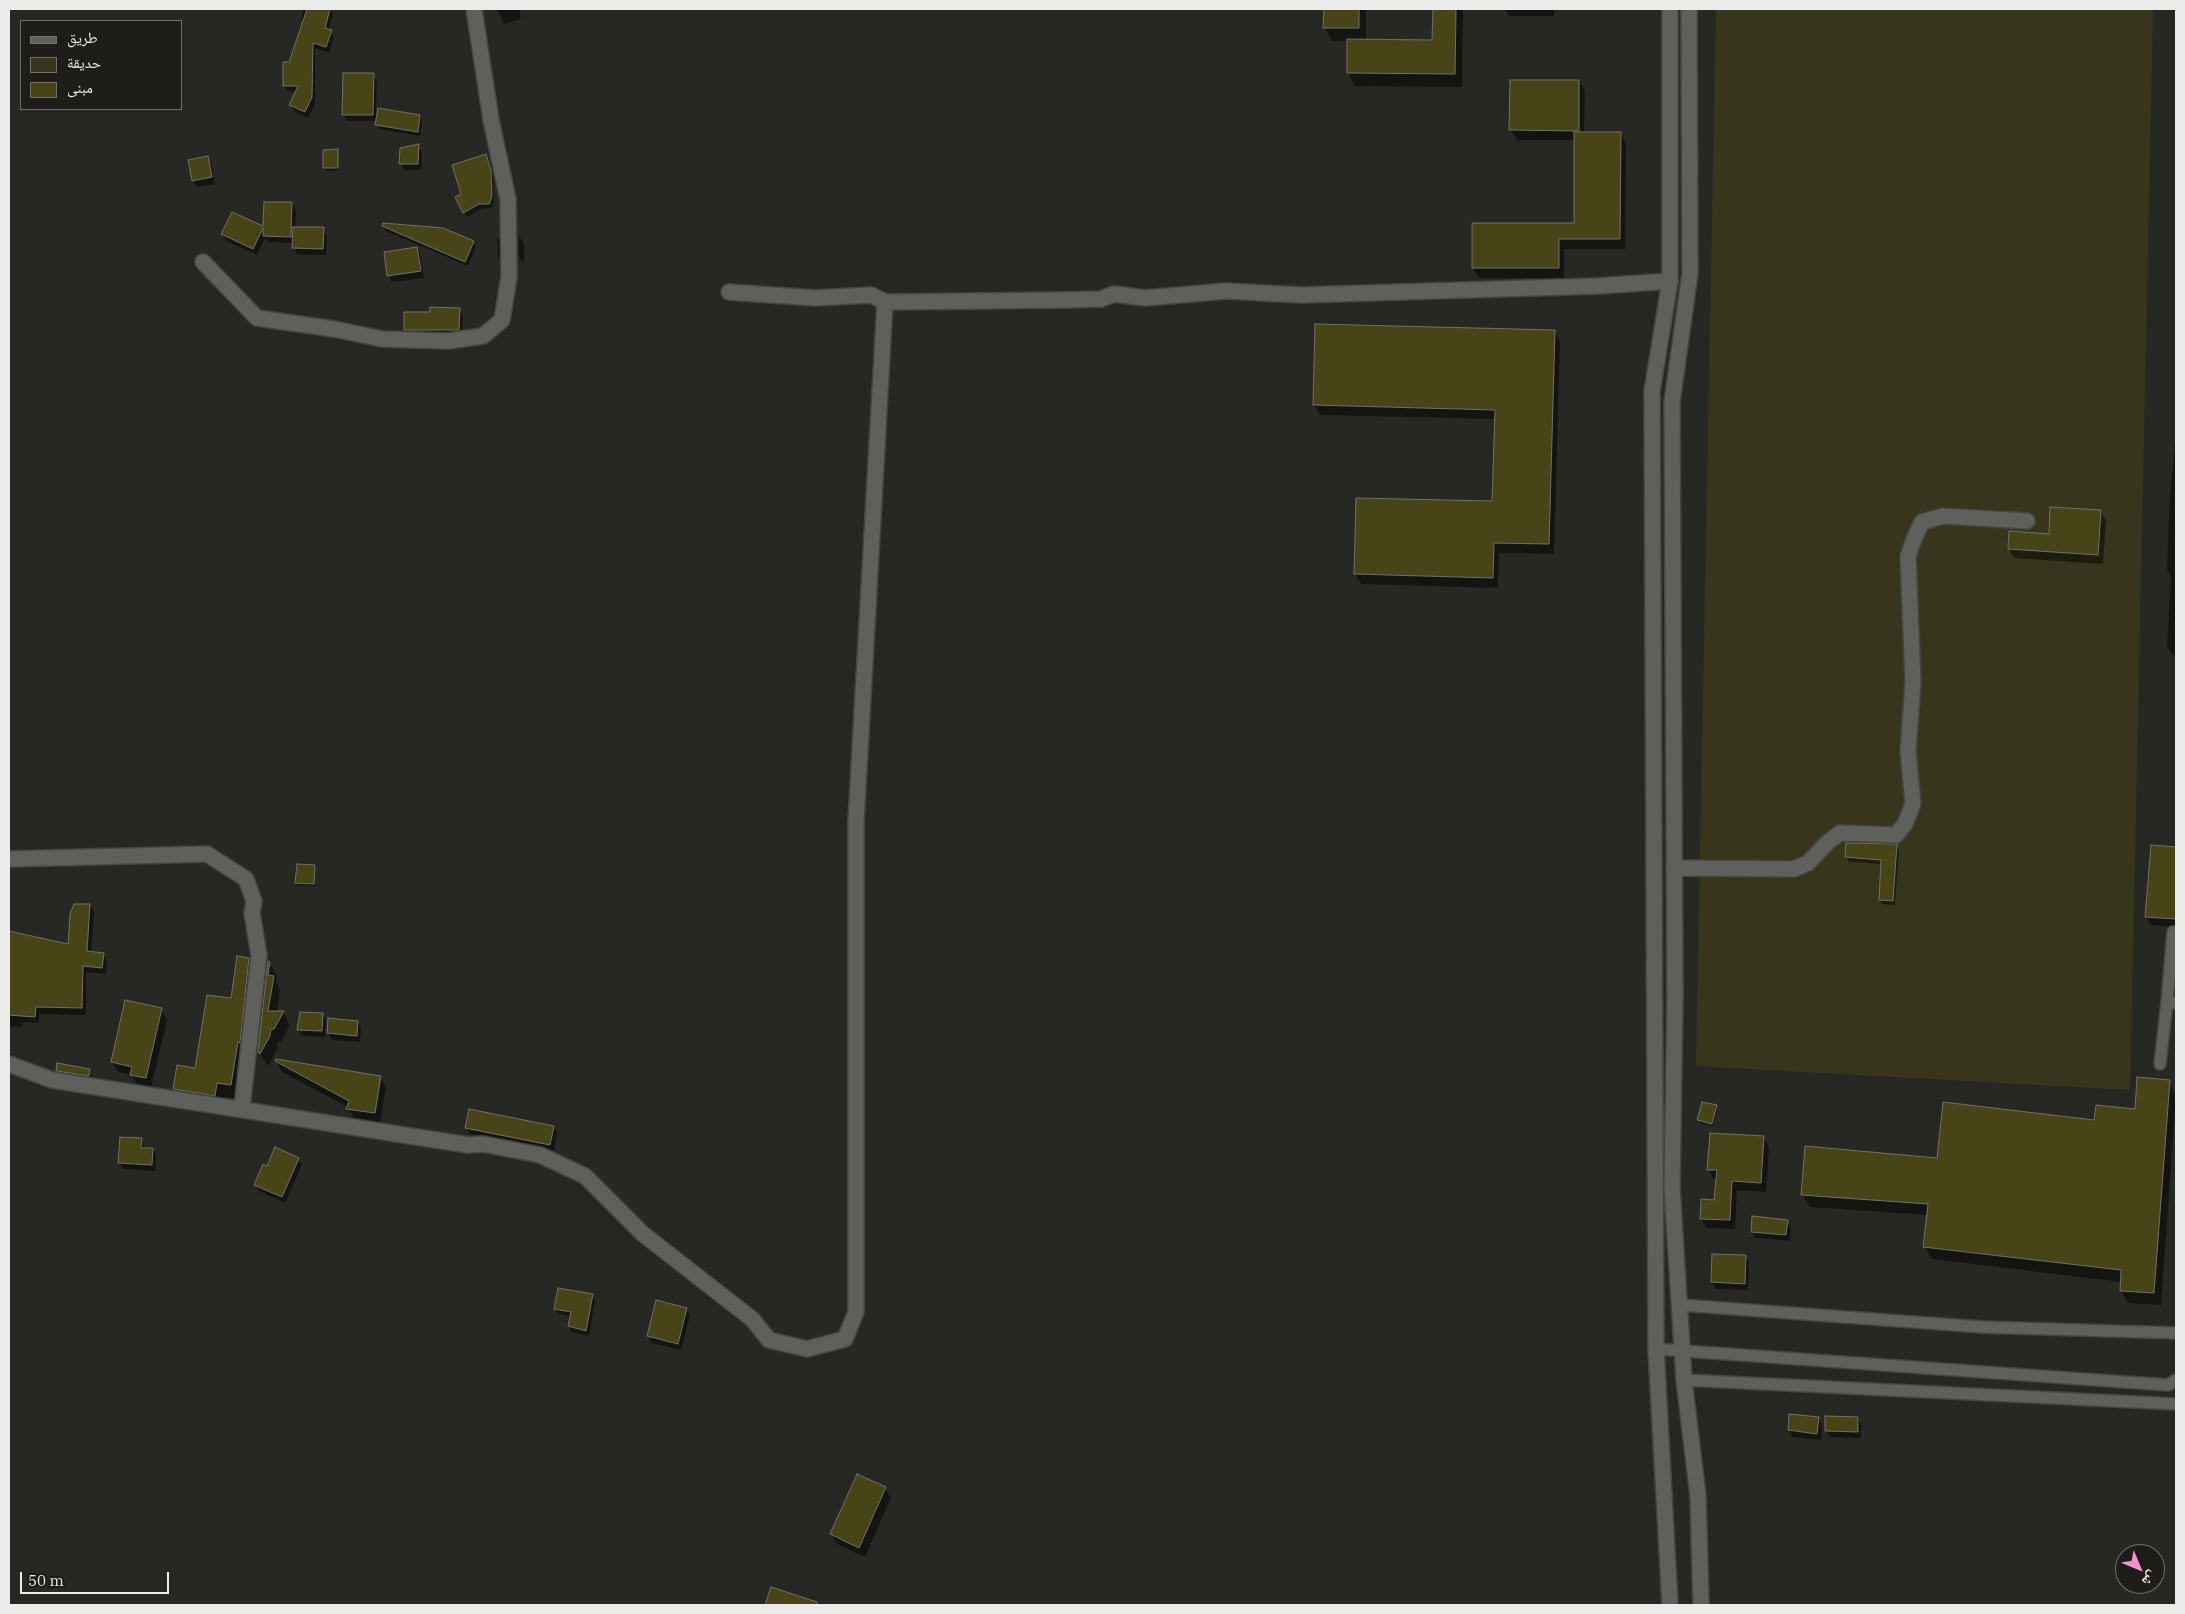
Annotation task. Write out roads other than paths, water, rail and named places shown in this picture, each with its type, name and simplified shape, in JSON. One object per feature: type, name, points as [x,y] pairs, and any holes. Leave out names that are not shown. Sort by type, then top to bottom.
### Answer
[{"type":"street","points":[[203,262],[257,318],[334,329],[382,339],[448,341],[483,336],[502,320],[509,278],[508,199],[491,120],[474,9]]},
{"type":"street","points":[[1670,9],[1670,281],[1652,391],[1656,1349],[1670,1605]]},
{"type":"street","points":[[1689,9],[1690,273],[1672,402],[1675,997],[1672,1188],[1684,1380],[1698,1496],[1701,1605]]},
{"type":"street","points":[[729,292],[815,298],[871,295],[885,302],[1101,299],[1114,294],[1145,298],[1226,291],[1321,294],[1598,286],[1670,281]]},
{"type":"street","points":[[9,1064],[52,1080],[242,1108],[468,1145],[482,1144],[540,1155],[585,1176],[643,1234],[752,1320],[768,1340],[807,1349],[845,1339],[856,1312],[856,820],[885,302]]},
{"type":"street","points":[[1674,868],[1794,869],[1808,863],[1828,842],[1840,833],[1896,835],[1905,824],[1913,804],[1908,751],[1913,682],[1908,556],[1914,539],[1922,522],[1943,516],[2027,521]]},
{"type":"street","points":[[9,859],[207,854],[246,879],[254,901],[252,913],[260,955],[242,1108]]},
{"type":"lane","points":[[2160,1064],[2172,1002],[2173,932]]},
{"type":"lane","points":[[1680,1305],[1982,1327],[2176,1333]]},
{"type":"lane","points":[[1656,1349],[1682,1349],[2168,1385],[2176,1380]]},
{"type":"lane","points":[[1684,1380],[2176,1404]]}]
